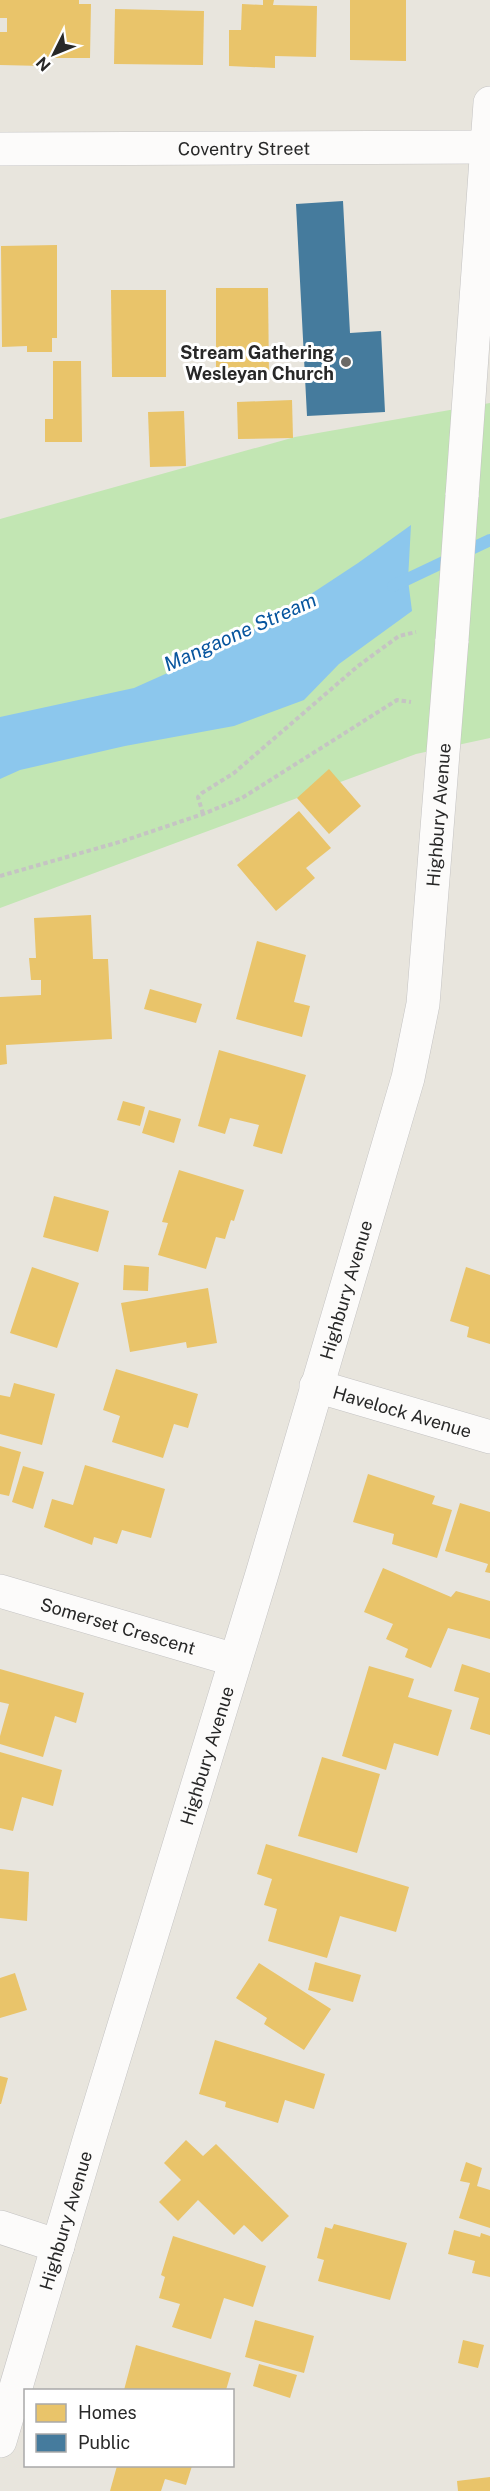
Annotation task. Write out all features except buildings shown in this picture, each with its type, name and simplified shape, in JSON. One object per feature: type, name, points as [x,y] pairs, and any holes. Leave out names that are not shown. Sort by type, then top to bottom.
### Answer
[{"type":"street","name":"Highbury Avenue","points":[[0,2441],[408,1078],[423,1004],[452,640],[490,103]]},
{"type":"street","name":"Coventry Street","points":[[0,149],[488,147]]},
{"type":"street","name":"Havelock Avenue","points":[[316,1386],[490,1437]]},
{"type":"street","name":"Somerset Crescent","points":[[0,1592],[235,1660]]},
{"type":"street","points":[[0,2227],[58,2246]]},
{"type":"path","points":[[203,814],[198,797],[202,793],[234,773],[358,666],[399,636],[418,632]]},
{"type":"path","points":[[0,876],[123,841],[242,798],[397,700],[446,707]]},
{"type":"green space","points":[[490,403],[490,738],[416,754],[0,908],[0,519],[295,437]]},
{"type":"water","points":[[411,525],[408,580],[412,611],[339,664],[304,700],[234,726],[125,746],[20,770],[0,779],[0,717],[134,688],[201,658],[273,619]]},
{"type":"waterway","name":"Mangaone Stream","points":[[393,586],[490,540]]},
{"type":"place","name":"Stream Gathering Wesleyan Church","points":[[346,362]]}]
